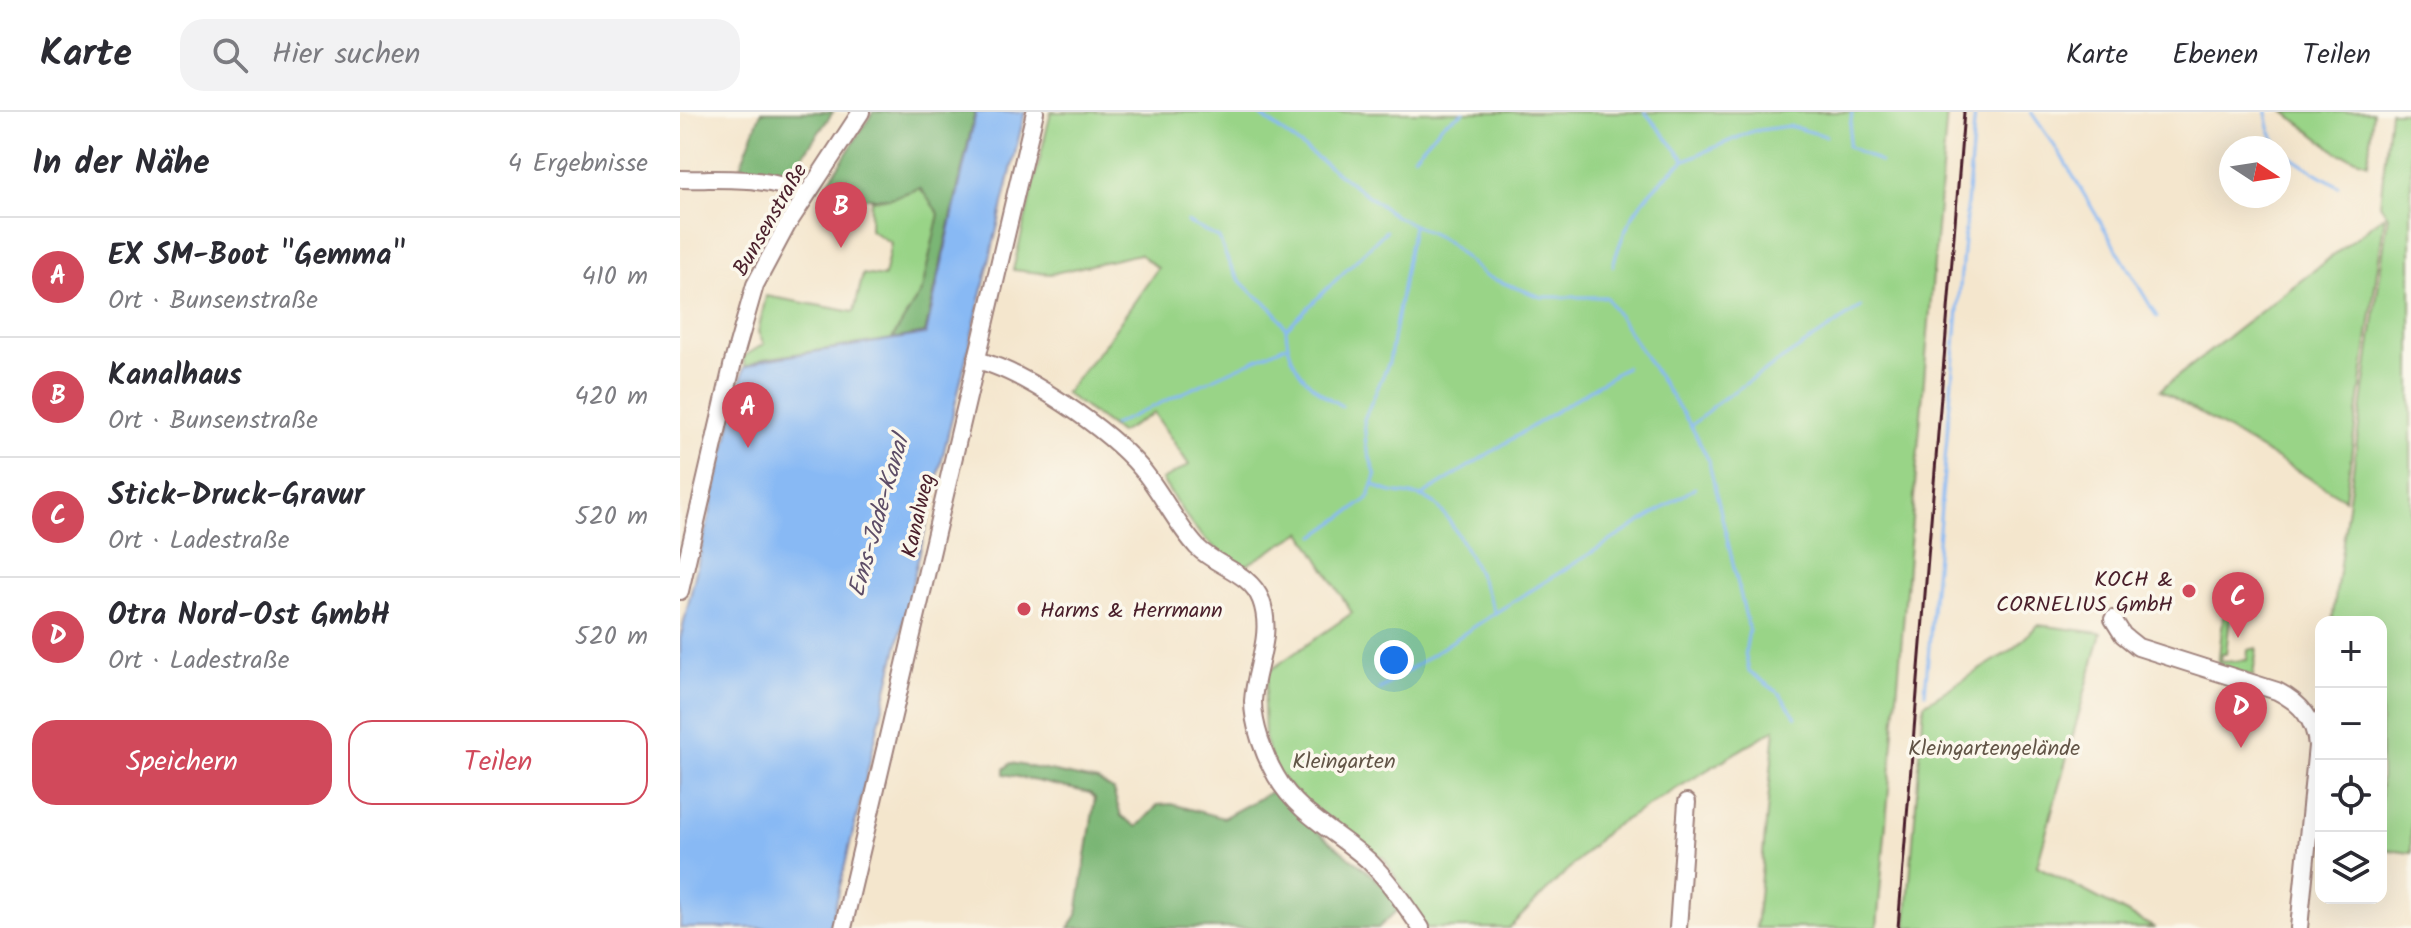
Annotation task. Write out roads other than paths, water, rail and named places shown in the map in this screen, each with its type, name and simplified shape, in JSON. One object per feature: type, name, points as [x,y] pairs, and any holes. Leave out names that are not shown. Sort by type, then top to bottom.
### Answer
[{"type":"street","name":"Bunsenstraße","points":[[680,591],[749,301],[770,253],[861,112]]},
{"type":"street","name":"Kanalweg","points":[[843,928],[1035,112]]},
{"type":"street","points":[[680,179],[762,183],[793,188],[805,195]]},
{"type":"street","points":[[976,360],[1014,373],[1109,438],[1141,469],[1197,546],[1238,573],[1253,588],[1264,611],[1265,636],[1254,691],[1255,719],[1276,776],[1299,806],[1385,878],[1421,928]]},
{"type":"street","points":[[2113,619],[2123,635],[2138,647],[2277,691],[2295,701],[2313,725],[2317,746],[2299,928]]},
{"type":"street","points":[[1678,928],[1687,802]]},
{"type":"water","name":"Ems-Jade-Kanal","points":[[976,112],[1025,112],[830,928],[680,928],[680,639],[744,368],[763,360],[926,334]]},
{"type":"waterway","points":[[1256,112],[1395,216],[1445,240],[1485,276],[1541,297],[1606,297],[1691,426],[1708,459],[1749,630],[1745,653],[1749,671],[1780,694],[1796,717]]},
{"type":"waterway","points":[[1414,156],[1444,123],[1464,112]]},
{"type":"waterway","points":[[1645,112],[1685,160],[1753,131],[1789,126],[1826,136]]},
{"type":"waterway","points":[[1852,112],[1848,146],[1880,162]]},
{"type":"waterway","points":[[1925,693],[1975,112]]},
{"type":"waterway","points":[[2031,112],[2060,154],[2157,317]]},
{"type":"waterway","points":[[2267,112],[2273,138],[2281,148],[2338,186]]},
{"type":"waterway","points":[[1613,266],[1624,233],[1639,207],[1659,183],[1685,160]]},
{"type":"waterway","points":[[1187,222],[1219,238],[1237,277],[1273,310],[1286,329]]},
{"type":"waterway","points":[[1315,536],[1368,499],[1376,476],[1366,446],[1364,419],[1389,362],[1413,226]]},
{"type":"waterway","points":[[1342,406],[1303,376],[1291,355],[1286,329],[1386,231]]},
{"type":"waterway","points":[[1691,426],[1718,402],[1861,307]]},
{"type":"waterway","points":[[1113,425],[1287,345]]},
{"type":"waterway","points":[[1420,497],[1626,367]]},
{"type":"waterway","points":[[1375,485],[1427,499],[1443,512],[1469,555],[1495,613],[1380,689]]},
{"type":"waterway","points":[[1495,613],[1695,488]]},
{"type":"railway","points":[[1898,928],[1964,112]]},
{"type":"place","name":"Kanalhaus","points":[[841,248]]},
{"type":"place","name":"EX SM-Boot \"Gemma\"","points":[[748,448]]},
{"type":"place","name":"KOCH & CORNELIUS GmbH","points":[[2189,591]]},
{"type":"place","name":"Harms & Herrmann","points":[[1024,609]]},
{"type":"place","name":"Stick-Druck-Gravur","points":[[2238,638]]},
{"type":"place","name":"Otra Nord-Ost GmbH","points":[[2241,748]]},
{"type":"park label","name":"Kleingartengelände","points":[[1994,747]]},
{"type":"park label","name":"Kleingarten","points":[[1344,760]]}]
